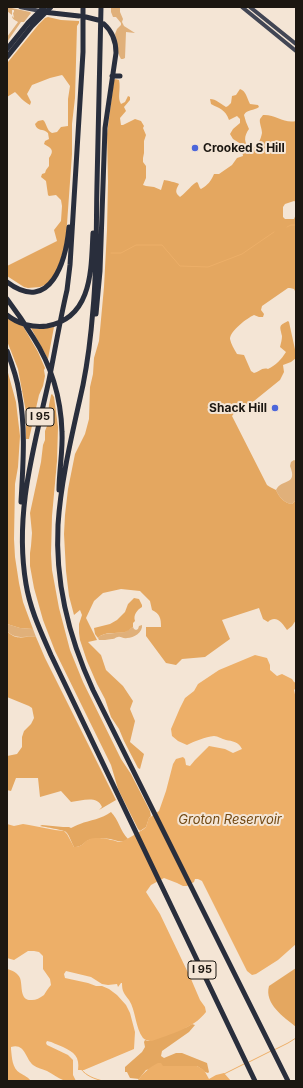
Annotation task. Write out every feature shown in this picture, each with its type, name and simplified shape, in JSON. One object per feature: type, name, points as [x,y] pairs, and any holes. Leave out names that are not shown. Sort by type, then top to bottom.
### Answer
[{"type":"highway","points":[[7,49],[28,23],[42,9],[52,7],[60,14]]},
{"type":"highway","name":"I 95","points":[[83,7],[83,52],[68,284],[24,498],[22,538],[28,596],[48,648],[255,1081]]},
{"type":"highway","name":"I 95","points":[[101,7],[94,294],[86,370],[63,480],[59,514],[58,546],[62,593],[71,634],[90,685],[288,1081]]},
{"type":"highway","points":[[42,9],[60,14],[80,16]]},
{"type":"highway","points":[[7,57],[32,26],[42,9]]},
{"type":"highway","points":[[86,16],[100,18]]},
{"type":"highway","points":[[86,370],[91,350],[99,286],[104,142],[106,117],[116,53],[111,32],[104,24]]},
{"type":"highway","points":[[7,315],[23,324],[41,327],[58,323],[74,312],[82,301],[86,292],[93,230],[100,52]]},
{"type":"highway","points":[[112,76],[120,76]]},
{"type":"highway","points":[[7,282],[23,291],[35,291],[50,284],[59,270],[69,234],[73,175],[78,142]]},
{"type":"highway","points":[[7,299],[33,336],[45,359],[58,396],[62,432],[62,453],[59,478],[59,514]]},
{"type":"highway","points":[[7,351],[19,390],[24,434],[20,522],[21,555],[26,582]]},
{"type":"highway","points":[[7,357],[19,390]]},
{"type":"main road","points":[[20,7],[42,9]]},
{"type":"main road","points":[[242,7],[296,51]]},
{"type":"main road","points":[[250,7],[296,44]]},
{"type":"shaded area","points":[[7,7],[31,13],[24,22],[21,22],[7,42],[7,37],[18,22],[12,17],[14,18],[14,10],[12,10],[12,15],[7,11]]},
{"type":"shaded area","points":[[111,7],[120,7],[124,26],[135,33],[126,32],[125,58],[123,59],[121,59],[118,53],[115,34],[121,23],[116,17],[113,17]]},
{"type":"shaded area","points":[[48,17],[61,20],[79,21],[77,26],[75,98],[72,124],[72,154],[67,224],[65,246],[56,273],[47,284],[40,287],[28,288],[7,276],[7,266],[57,241],[54,230],[61,221],[62,206],[61,200],[56,195],[48,195],[46,181],[41,177],[49,166],[49,158],[52,151],[44,144],[45,141],[49,139],[48,133],[37,128],[35,124],[38,121],[43,120],[52,133],[57,132],[61,127],[68,126],[68,99],[70,86],[62,75],[32,85],[27,94],[31,102],[30,105],[15,92],[7,97],[7,64],[39,24]]},
{"type":"shaded area","points":[[115,79],[119,80],[119,99],[121,104],[125,102],[128,96],[130,97],[130,100],[124,107],[126,111],[120,118],[121,125],[135,119],[141,121],[144,126],[143,128],[146,135],[144,141],[143,162],[146,166],[146,178],[143,185],[161,190],[164,180],[177,183],[179,184],[176,190],[180,197],[197,182],[201,189],[209,183],[214,174],[219,174],[232,165],[237,158],[243,156],[241,144],[233,139],[230,134],[240,123],[240,119],[237,116],[229,120],[224,111],[211,104],[210,99],[226,107],[231,103],[232,96],[236,95],[240,89],[245,93],[250,104],[258,105],[259,107],[245,113],[244,115],[249,129],[245,139],[248,147],[251,149],[257,145],[261,138],[262,133],[260,119],[263,115],[292,122],[296,121],[296,202],[294,201],[285,204],[283,207],[283,217],[285,219],[294,219],[296,214],[296,293],[294,289],[288,288],[262,306],[261,310],[264,314],[263,317],[254,315],[247,319],[233,332],[230,339],[237,354],[244,355],[251,371],[254,373],[262,369],[268,369],[278,362],[286,352],[280,347],[282,336],[280,327],[288,321],[289,322],[296,358],[283,365],[284,372],[280,380],[254,401],[235,412],[232,416],[267,485],[276,490],[284,501],[292,504],[296,500],[296,620],[287,630],[276,619],[268,622],[263,619],[259,608],[222,620],[230,639],[205,657],[182,659],[176,665],[166,663],[146,636],[146,627],[161,627],[161,621],[157,613],[152,610],[150,601],[140,591],[121,589],[103,593],[94,601],[86,618],[97,640],[88,642],[101,655],[106,670],[123,686],[133,701],[130,709],[135,721],[130,742],[144,754],[140,769],[138,768],[119,729],[111,717],[105,699],[87,661],[80,640],[79,624],[82,615],[80,610],[74,615],[69,596],[64,534],[68,489],[75,454],[85,434],[89,419],[90,387],[94,358],[99,341],[107,230],[107,134]]},
{"type":"shaded area","points":[[7,318],[23,326],[38,352],[45,368],[43,386],[39,395],[29,439],[26,439],[26,412],[18,369],[7,341]]},
{"type":"shaded area","points":[[54,327],[48,359],[31,328],[38,329]]},
{"type":"shaded area","points":[[7,369],[16,402],[20,436],[18,467],[15,484],[15,557],[23,602],[33,629],[20,628],[7,624]]},
{"type":"shaded area","points":[[52,394],[54,397],[58,427],[51,554],[52,570],[59,608],[70,650],[83,682],[121,759],[131,774],[150,811],[151,816],[146,827],[140,831],[118,789],[111,765],[55,651],[43,620],[34,588],[30,566],[32,533],[30,513],[41,462],[49,405]]},
{"type":"shaded area","points":[[294,460],[296,461],[296,500],[292,504],[282,499],[276,490],[279,486],[291,479],[292,472],[290,466],[291,462]]},
{"type":"shaded area","points":[[134,598],[139,599],[142,607],[135,615],[133,627],[126,632],[103,634],[98,638],[95,634],[94,628],[110,624],[117,620],[125,612],[128,604]]},
{"type":"shaded area","points":[[7,624],[20,628],[33,629],[36,637],[14,636],[7,631]]},
{"type":"shaded area","points":[[142,625],[140,632],[132,637],[119,637],[104,640],[99,640],[98,638],[105,634],[125,632],[133,627],[136,630]]},
{"type":"shaded area","points":[[7,631],[17,637],[36,637],[116,800],[99,810],[102,807],[97,801],[89,800],[71,802],[61,791],[40,797],[38,778],[16,778],[11,791],[7,790],[7,756],[17,754],[22,747],[22,737],[24,731],[31,724],[34,718],[32,708],[7,697]]},
{"type":"shaded area","points":[[111,812],[128,839],[121,841],[106,838],[91,839],[78,847],[74,847],[69,835],[66,832],[40,826],[71,828]]},
{"type":"shaded area","points":[[296,968],[296,1027],[276,1010],[269,999],[268,993],[269,986]]},
{"type":"shaded area","points":[[192,1024],[195,1025],[189,1032],[162,1051],[161,1056],[164,1058],[176,1053],[182,1053],[207,1063],[208,1073],[197,1066],[163,1066],[146,1070],[139,1079],[130,1078],[127,1072],[125,1072],[125,1067],[142,1052],[145,1047],[145,1040],[148,1041]]},
{"type":"water","name":"Groton Reservoir","points":[[255,655],[267,658],[270,665],[270,670],[277,676],[282,674],[292,679],[296,683],[296,688],[294,690],[296,699],[296,944],[278,960],[252,975],[247,971],[202,881],[195,879],[194,882],[187,886],[183,886],[164,878],[151,885],[146,892],[160,914],[200,1000],[205,1007],[206,1012],[195,1023],[188,1027],[152,1041],[147,1040],[140,1034],[133,1009],[123,990],[122,983],[118,987],[117,984],[102,984],[91,977],[66,971],[64,974],[65,978],[96,986],[102,986],[109,989],[126,1005],[130,1013],[135,1032],[134,1049],[84,1070],[78,1070],[77,1058],[73,1053],[63,1047],[47,1041],[47,1045],[68,1055],[73,1060],[73,1075],[76,1081],[66,1081],[33,1065],[19,1047],[11,1047],[12,1059],[15,1068],[31,1081],[7,1081],[7,969],[15,972],[19,976],[23,996],[28,1000],[35,1000],[41,997],[51,985],[50,979],[43,969],[43,956],[39,952],[28,951],[14,960],[7,958],[7,824],[14,826],[23,824],[64,831],[74,847],[82,845],[92,838],[120,842],[142,830],[146,827],[149,818],[159,811],[173,764],[176,759],[183,757],[186,765],[190,766],[209,746],[225,749],[233,753],[242,749],[235,742],[217,736],[200,739],[187,745],[178,741],[172,736],[171,729],[185,698],[194,691],[198,684],[219,670]]},
{"type":"water","points":[[158,1063],[161,1063],[163,1066],[197,1066],[204,1070],[209,1079],[224,1073],[231,1081],[137,1081],[144,1073]]},
{"type":"waterway","points":[[287,227],[296,225]]},
{"type":"waterway","points":[[111,253],[121,253],[136,245],[162,245],[180,266],[208,267],[242,254],[274,232]]},
{"type":"waterway","points":[[274,1050],[296,1038]]},
{"type":"waterway","points":[[249,1062],[271,1051]]},
{"type":"waterway","points":[[224,1074],[244,1064]]},
{"type":"waterway","points":[[81,1069],[88,1075],[103,1081]]},
{"type":"place","name":"Crooked S Hill","points":[[195,148]]},
{"type":"place","name":"Shack Hill","points":[[275,408]]}]
